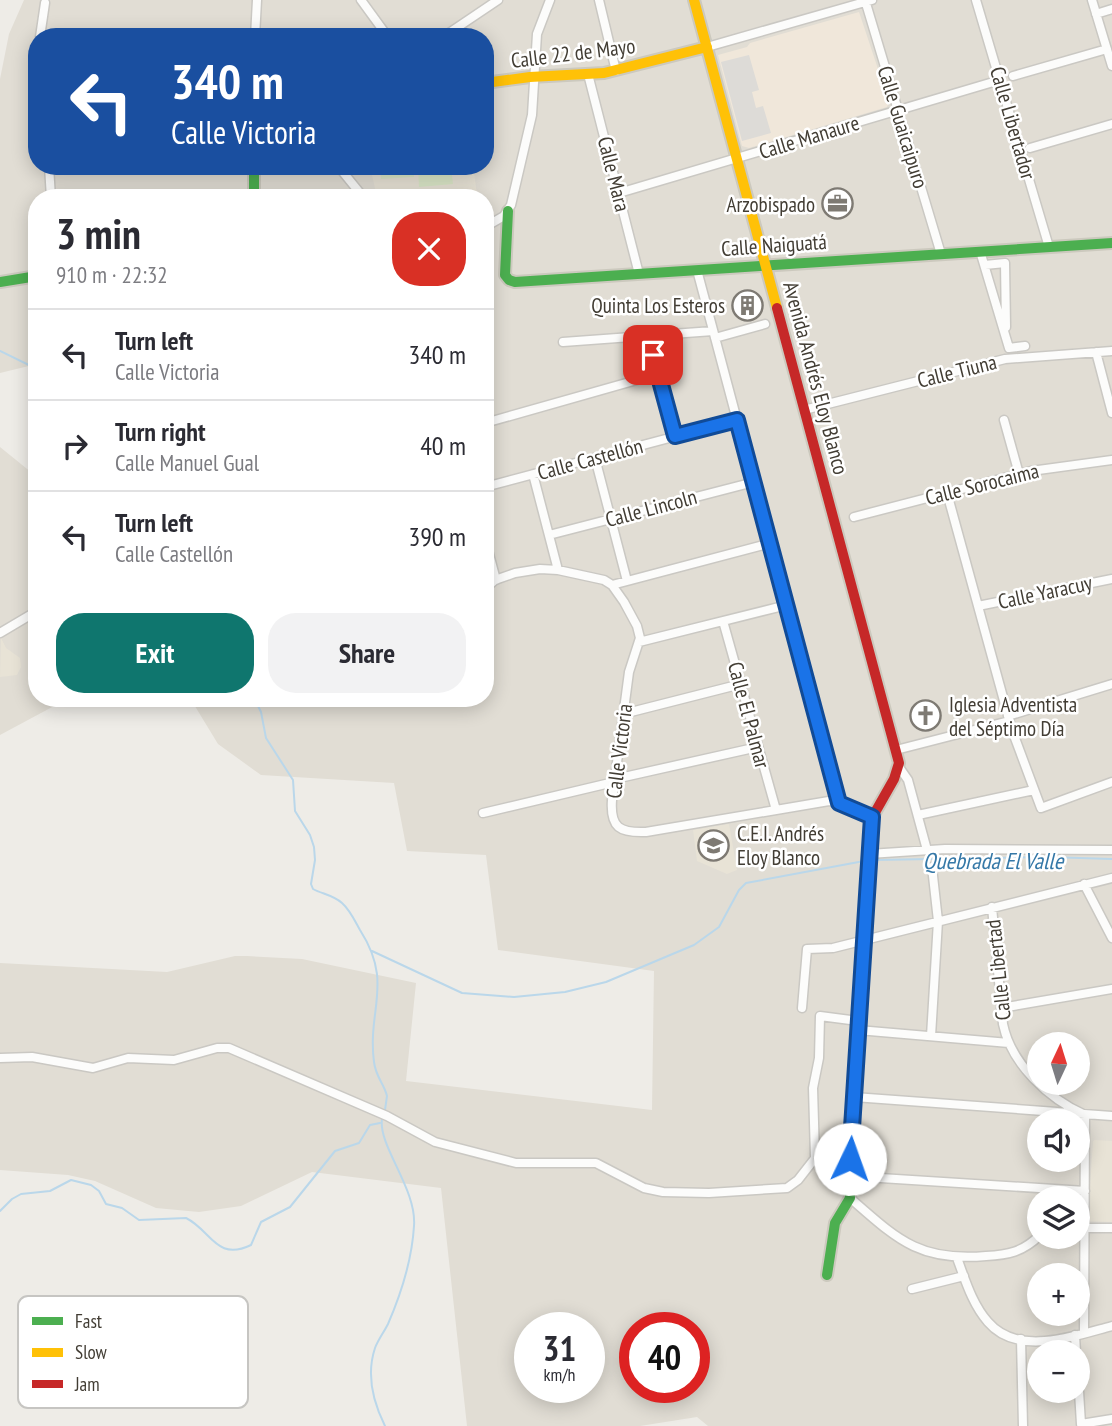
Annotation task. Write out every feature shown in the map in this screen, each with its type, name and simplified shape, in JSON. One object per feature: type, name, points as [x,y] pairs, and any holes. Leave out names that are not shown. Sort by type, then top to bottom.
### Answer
[{"type":"street","points":[[255,28],[257,0]]},
{"type":"street","points":[[361,0],[381,28]]},
{"type":"street","points":[[456,28],[498,0]]},
{"type":"street","points":[[494,222],[508,211],[515,190],[532,115],[537,34],[550,0]]},
{"type":"street","points":[[599,0],[615,71]]},
{"type":"street","name":"Avenida Andrés Eloy Blanco","points":[[694,0],[804,410],[845,519],[899,767]]},
{"type":"street","name":"Calle Libertador","points":[[976,0],[1049,247]]},
{"type":"street","points":[[1092,0],[1112,66]]},
{"type":"street","points":[[706,47],[868,1]]},
{"type":"street","name":"Calle Guaicaipuro","points":[[868,1],[941,254]]},
{"type":"street","points":[[41,28],[45,3]]},
{"type":"street","points":[[1096,14],[1112,9]]},
{"type":"street","name":"Calle 22 de Mayo","points":[[494,82],[615,71],[706,47]]},
{"type":"street","points":[[1013,76],[1107,49]]},
{"type":"street","name":"Calle Mara","points":[[588,74],[639,274]]},
{"type":"street","name":"Calle Manaure","points":[[619,194],[1000,80]]},
{"type":"street","points":[[1030,148],[1112,124]]},
{"type":"street","points":[[345,175],[357,189]]},
{"type":"street","name":"Calle Naiguatá","points":[[508,211],[505,273],[511,282],[1112,243]]},
{"type":"street","points":[[980,251],[1009,348],[1026,346]]},
{"type":"street","points":[[985,265],[1004,263],[1006,338]]},
{"type":"street","points":[[697,270],[839,803]]},
{"type":"street","points":[[0,282],[28,277]]},
{"type":"street","points":[[564,342],[714,334],[765,324]]},
{"type":"street","points":[[648,336],[675,436]]},
{"type":"street","name":"Calle Tiuna","points":[[804,410],[1005,359],[1112,351]]},
{"type":"street","points":[[1096,352],[1112,413]]},
{"type":"street","points":[[494,420],[658,374]]},
{"type":"street","name":"Calle Castellón","points":[[494,485],[737,420]]},
{"type":"street","points":[[1004,420],[1019,474]]},
{"type":"street","points":[[596,458],[627,581]]},
{"type":"street","name":"Calle Sorocaima","points":[[845,519],[1019,474],[1112,460]]},
{"type":"street","points":[[533,474],[558,570]]},
{"type":"street","name":"Calle Lincoln","points":[[549,535],[754,482]]},
{"type":"street","points":[[947,493],[1008,718],[1041,808],[1112,782]]},
{"type":"street","points":[[612,585],[771,543]]},
{"type":"street","points":[[494,574],[496,580],[534,570],[558,570],[586,574],[612,585],[637,626],[639,642],[787,604]]},
{"type":"street","name":"Calle Yaracuy","points":[[978,606],[1112,579]]},
{"type":"street","points":[[0,633],[28,616]]},
{"type":"street","name":"Calle El Palmar","points":[[723,621],[775,810]]},
{"type":"street","name":"Calle Victoria","points":[[639,642],[629,672],[623,714],[612,817],[616,826],[629,832],[658,831],[829,801],[872,817]]},
{"type":"street","points":[[623,714],[741,684]]},
{"type":"street","points":[[896,750],[1008,718],[1112,684]]},
{"type":"street","points":[[483,813],[758,747]]},
{"type":"street","points":[[827,1275],[835,1223],[850,1198],[849,1176],[872,817],[892,785],[899,767],[907,776],[927,850]]},
{"type":"street","points":[[918,815],[1034,790]]},
{"type":"street","points":[[869,853],[1013,848],[1112,850]]},
{"type":"street","points":[[931,1036],[938,921],[932,867]]},
{"type":"street","points":[[802,1008],[807,949],[834,948],[1112,878]]},
{"type":"street","points":[[1084,884],[1112,938]]},
{"type":"street","name":"Calle Libertad","points":[[992,907],[1002,1008],[1009,1043],[1038,1084],[1072,1109]]},
{"type":"street","points":[[1002,1008],[1112,989]]},
{"type":"street","points":[[816,1157],[813,1088],[819,1058],[820,1016],[858,1026],[1009,1043]]},
{"type":"street","points":[[0,1058],[32,1058],[93,1068],[128,1058],[174,1060],[217,1048],[229,1048],[387,1116],[435,1142],[494,1158],[529,1163],[596,1163],[644,1188],[663,1192],[709,1194],[787,1188],[829,1145],[851,1142]]},
{"type":"street","points":[[854,1097],[1027,1110]]},
{"type":"street","points":[[1090,1115],[1112,1116]]},
{"type":"street","points":[[849,1176],[1027,1187]]},
{"type":"street","points":[[850,1198],[890,1232],[912,1247],[932,1254],[957,1258],[1002,1255],[1020,1251],[1027,1245]]},
{"type":"street","points":[[1090,1228],[1112,1228]]},
{"type":"street","points":[[1079,1340],[1081,1249]]},
{"type":"street","points":[[957,1258],[976,1305],[987,1321],[1002,1334],[1037,1342],[1112,1326]]},
{"type":"street","points":[[912,1289],[964,1276]]},
{"type":"street","points":[[1021,1339],[1023,1426]]},
{"type":"street","points":[[1080,1403],[1082,1424],[1112,1419]]},
{"type":"shaded area","points":[[24,0],[1112,0],[1112,1426],[708,1426],[697,1417],[640,1426],[467,1426],[441,1188],[312,1172],[241,1206],[199,1212],[156,1208],[95,1181],[68,1175],[0,1170],[0,963],[167,972],[235,956],[247,956],[302,959],[416,983],[406,1081],[652,1110],[654,971],[498,950],[486,855],[407,851],[394,783],[261,775],[218,744],[195,707],[494,707],[494,189],[28,189],[28,366],[0,373],[0,79],[9,34]]},
{"type":"shaded area","points":[[859,12],[889,102],[887,107],[749,148],[742,146],[718,55],[747,47],[750,43]]},
{"type":"shaded area","points":[[749,55],[759,90],[752,92],[756,108],[763,106],[771,133],[742,141],[721,62]]},
{"type":"shaded area","points":[[372,175],[474,175],[476,189],[375,189]]},
{"type":"shaded area","points":[[0,447],[28,470],[28,707],[52,707],[0,735]]},
{"type":"shaded area","points":[[1,638],[6,648],[20,658],[21,667],[17,675],[0,677]]},
{"type":"shaded area","name":"C.E.I. Andrés Eloy Blanco","points":[[729,824],[737,870],[727,874],[697,861],[693,830]]},
{"type":"shaded area","points":[[1093,1141],[1112,1141],[1112,1222],[1090,1221]]},
{"type":"green space","points":[[381,175],[414,175],[414,177],[381,179]]},
{"type":"green space","points":[[418,175],[452,175],[453,184],[419,187]]},
{"type":"waterway","points":[[0,351],[28,365]]},
{"type":"waterway","points":[[258,707],[266,738],[293,780],[295,811],[314,847],[311,884],[313,889],[335,898],[347,909],[370,949],[376,966],[378,981],[374,1062],[387,1096],[385,1110]]},
{"type":"waterway","name":"Quebrada El Valle","points":[[874,860],[1047,857],[1112,859]]},
{"type":"waterway","name":"Quebrada El Valle","points":[[372,951],[462,993],[514,997],[565,992],[606,982],[694,945],[719,927],[739,890],[746,883],[864,861]]},
{"type":"waterway","points":[[382,1119],[386,1142],[410,1197],[414,1226],[411,1251],[401,1289],[372,1358],[372,1388],[385,1426]]},
{"type":"waterway","points":[[0,1211],[21,1194],[50,1191],[71,1180],[91,1185],[99,1191],[106,1204],[122,1208],[139,1220],[186,1218],[222,1247],[239,1249],[251,1245],[261,1222],[290,1207],[335,1151],[359,1143],[370,1125],[380,1123]]},
{"type":"traffic: fast","points":[[254,175],[254,189]]},
{"type":"traffic: fast","points":[[508,211],[505,275],[515,282],[1112,243]]},
{"type":"traffic: fast","points":[[0,282],[28,277]]},
{"type":"traffic: fast","points":[[827,1275],[835,1223],[850,1198],[870,842]]},
{"type":"traffic: slow","points":[[694,0],[777,308]]},
{"type":"traffic: slow","points":[[494,82],[604,73],[707,47]]},
{"type":"traffic: jam","points":[[777,308],[899,763],[894,779],[873,816],[870,842]]},
{"type":"place","name":"Arzobispado","points":[[838,204]]},
{"type":"place","name":"Quinta Los Esteros","points":[[748,305]]},
{"type":"place","name":"Iglesia Adventista del Séptimo Día","points":[[926,716]]},
{"type":"place","name":"C.E.I. Andrés Eloy Blanco","points":[[714,845]]},
{"type":"route","points":[[653,355],[675,436],[737,420],[839,803],[872,817],[850,1159]]}]
